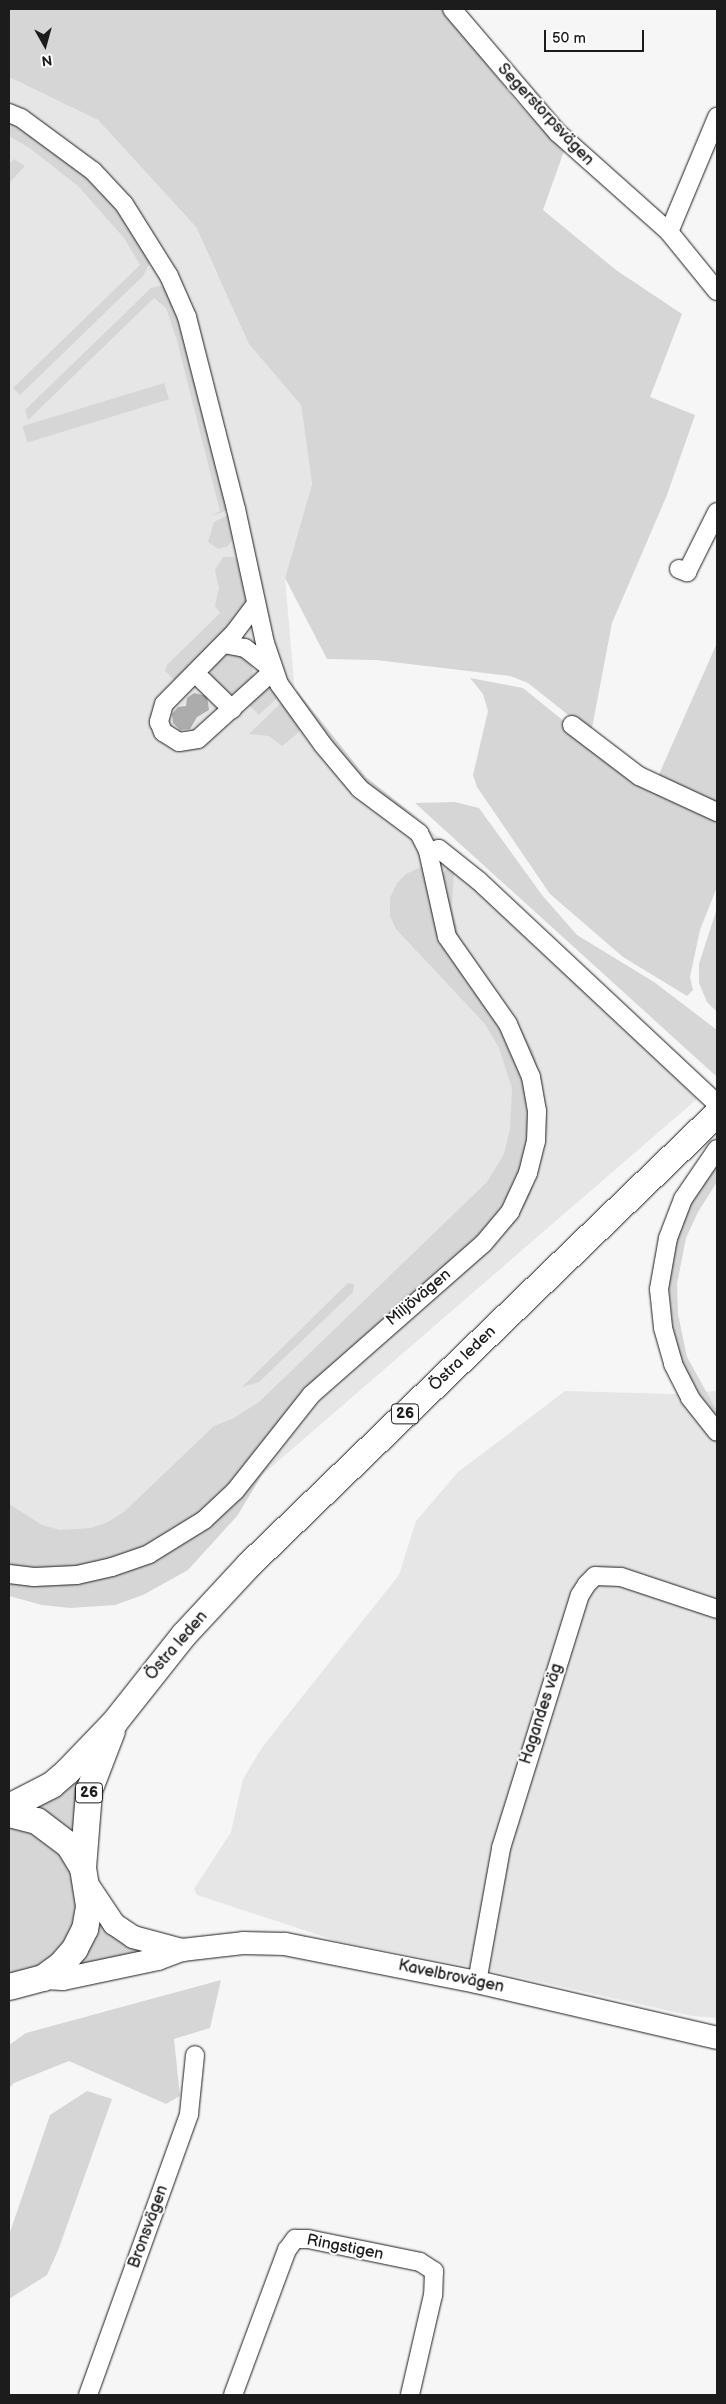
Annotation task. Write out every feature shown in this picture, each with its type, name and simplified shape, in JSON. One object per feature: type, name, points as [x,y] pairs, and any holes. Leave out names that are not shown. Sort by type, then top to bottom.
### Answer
[{"type":"highway","name":"Östra leden","points":[[9,1807],[52,1785],[115,1722],[184,1635],[249,1565],[717,1114]]},
{"type":"highway","name":"Östra leden","points":[[86,1876],[89,1791],[115,1722]]},
{"type":"highway","points":[[9,1814],[49,1827],[69,1845],[86,1876]]},
{"type":"highway","name":"26","points":[[11,1988],[43,1978],[71,1954],[85,1929],[89,1907],[86,1876]]},
{"type":"main road","name":"Kavelbrovägen","points":[[86,1876],[114,1924],[133,1937],[182,1950]]},
{"type":"main road","name":"Kavelbrovägen","points":[[43,1978],[63,1979],[158,1959],[182,1950],[244,1943],[285,1944],[478,1982],[717,2038]]},
{"type":"street","name":"Segerstorpsvägen","points":[[452,9],[558,133],[669,232],[717,291]]},
{"type":"street","points":[[9,112],[35,127],[93,171],[124,204],[166,269],[189,326],[272,669]]},
{"type":"street","points":[[669,232],[717,117]]},
{"type":"street","points":[[679,569],[687,572],[717,512]]},
{"type":"street","points":[[256,604],[224,644],[160,712],[163,732],[171,740],[190,743],[198,739],[232,709],[272,669]]},
{"type":"street","points":[[224,644],[245,648],[272,669]]},
{"type":"street","name":"Miljövägen","points":[[9,1574],[34,1577],[77,1575],[112,1568],[149,1554],[204,1520],[235,1490],[311,1395],[483,1244],[510,1212],[528,1173],[536,1141],[537,1111],[531,1077],[508,1024],[447,937],[428,851],[419,833],[360,789],[344,771],[279,684],[272,669]]},
{"type":"street","points":[[195,673],[232,709]]},
{"type":"street","points":[[572,725],[639,776],[717,812]]},
{"type":"street","points":[[428,851],[439,849],[466,869],[688,1073],[717,1104]]},
{"type":"street","points":[[717,1149],[683,1199],[668,1238],[660,1289],[663,1328],[673,1364],[690,1398],[717,1432]]},
{"type":"street","name":"Hagandes väg","points":[[478,1982],[501,1848],[578,1604],[587,1584],[595,1576],[621,1577],[717,1609]]},
{"type":"street","name":"Bronsvägen","points":[[88,2395],[190,2114],[195,2055]]},
{"type":"street","name":"Ringstigen","points":[[233,2395],[287,2250],[294,2239],[308,2239],[420,2262],[434,2271],[432,2294],[410,2395]]},
{"type":"shaded area","points":[[9,9],[444,9],[515,100],[564,151],[543,210],[616,270],[682,314],[650,397],[695,415],[667,495],[612,623],[591,733],[528,683],[510,676],[376,660],[327,659],[285,578],[312,484],[301,405],[249,344],[196,227],[98,120],[9,77]]},
{"type":"shaded area","points":[[9,77],[98,120],[196,227],[216,272],[277,373],[301,405],[312,484],[285,578],[295,693],[347,764],[466,859],[462,873],[697,1099],[122,1596],[9,1583]]},
{"type":"shaded area","points":[[9,122],[79,169],[112,201],[151,261],[143,276],[20,395],[13,388],[140,265],[124,238],[78,186],[31,149],[9,136]]},
{"type":"shaded area","points":[[14,159],[25,166],[9,183],[9,164]]},
{"type":"shaded area","points":[[165,287],[178,315],[228,510],[211,516],[220,511],[177,341],[166,308],[154,298],[28,420],[25,410],[151,288]]},
{"type":"shaded area","points":[[164,383],[169,399],[27,443],[22,426]]},
{"type":"shaded area","points":[[230,514],[233,539],[228,546],[218,549],[208,542],[214,522]]},
{"type":"shaded area","points":[[223,557],[234,557],[240,563],[248,597],[246,608],[179,679],[173,679],[165,671],[167,665],[220,613],[215,606],[219,588],[215,570]]},
{"type":"shaded area","points":[[717,643],[717,807],[656,781]]},
{"type":"shaded area","points":[[228,651],[236,651],[247,657],[253,672],[247,687],[236,693],[228,693],[217,687],[211,676],[211,668],[217,657]]},
{"type":"shaded area","points":[[470,678],[523,688],[571,727],[717,816],[717,887],[700,930],[690,977],[693,990],[687,996],[623,957],[550,894],[477,787],[473,775],[488,711],[483,694]]},
{"type":"shaded area","points":[[272,688],[279,696],[259,715],[249,705],[249,699],[262,689]]},
{"type":"shaded area","points":[[297,691],[366,777],[427,825],[363,781],[295,693]]},
{"type":"shaded area","points":[[194,693],[207,696],[209,710],[197,717],[190,729],[180,730],[173,723],[172,714],[178,707],[186,706],[187,698]]},
{"type":"shaded area","points":[[283,701],[301,728],[298,733],[282,746],[269,736],[249,734]]},
{"type":"shaded area","points":[[455,802],[479,808],[542,895],[577,935],[654,982],[717,1030],[716,1076],[415,803]]},
{"type":"shaded area","points":[[423,866],[432,902],[514,1048],[525,1079],[529,1139],[523,1166],[499,1216],[484,1234],[325,1371],[291,1405],[230,1488],[196,1518],[164,1539],[127,1555],[78,1567],[32,1569],[9,1567],[9,1504],[42,1525],[60,1530],[91,1528],[108,1522],[125,1511],[214,1426],[232,1419],[259,1402],[487,1182],[504,1154],[510,1129],[512,1088],[499,1048],[485,1024],[396,929],[390,916],[390,898],[397,883],[406,874]]},
{"type":"shaded area","points":[[448,867],[454,873],[452,906],[459,936],[519,1025],[533,1050],[541,1079],[545,1104],[544,1149],[530,1196],[516,1221],[479,1260],[333,1385],[308,1411],[270,1462],[237,1516],[188,1570],[143,1595],[115,1605],[70,1608],[42,1605],[9,1596],[9,1581],[164,1555],[306,1409],[527,1195],[538,1079],[529,1050],[514,1021],[460,944],[452,927],[442,875]]},
{"type":"shaded area","points":[[717,908],[717,1012],[707,1002],[699,983],[699,964]]},
{"type":"shaded area","points":[[717,1164],[717,1182],[698,1212],[686,1238],[677,1284],[678,1314],[687,1357],[717,1411],[717,1421],[702,1403],[684,1371],[674,1342],[668,1279],[673,1248],[685,1212]]},
{"type":"shaded area","points":[[348,1283],[354,1284],[353,1292],[259,1382],[242,1387]]},
{"type":"shaded area","points":[[565,1391],[673,1394],[717,1391],[717,2018],[692,2016],[473,1967],[337,1941],[197,1895],[194,1889],[231,1832],[243,1779],[263,1746],[399,1575],[416,1521],[458,1472]]},
{"type":"shaded area","points":[[88,1761],[81,1848],[32,1804]]},
{"type":"shaded area","points":[[9,1821],[37,1829],[74,1865],[81,1917],[54,1962],[9,1980]]},
{"type":"shaded area","points":[[94,1913],[157,1951],[62,1974]]},
{"type":"shaded area","points":[[221,1980],[210,2028],[174,2039],[180,2096],[166,2104],[69,2061],[14,2083],[9,2088],[9,2045],[26,2033]]},
{"type":"shaded area","points":[[87,2091],[112,2099],[59,2248],[47,2275],[9,2299],[9,2235],[50,2115]]}]
